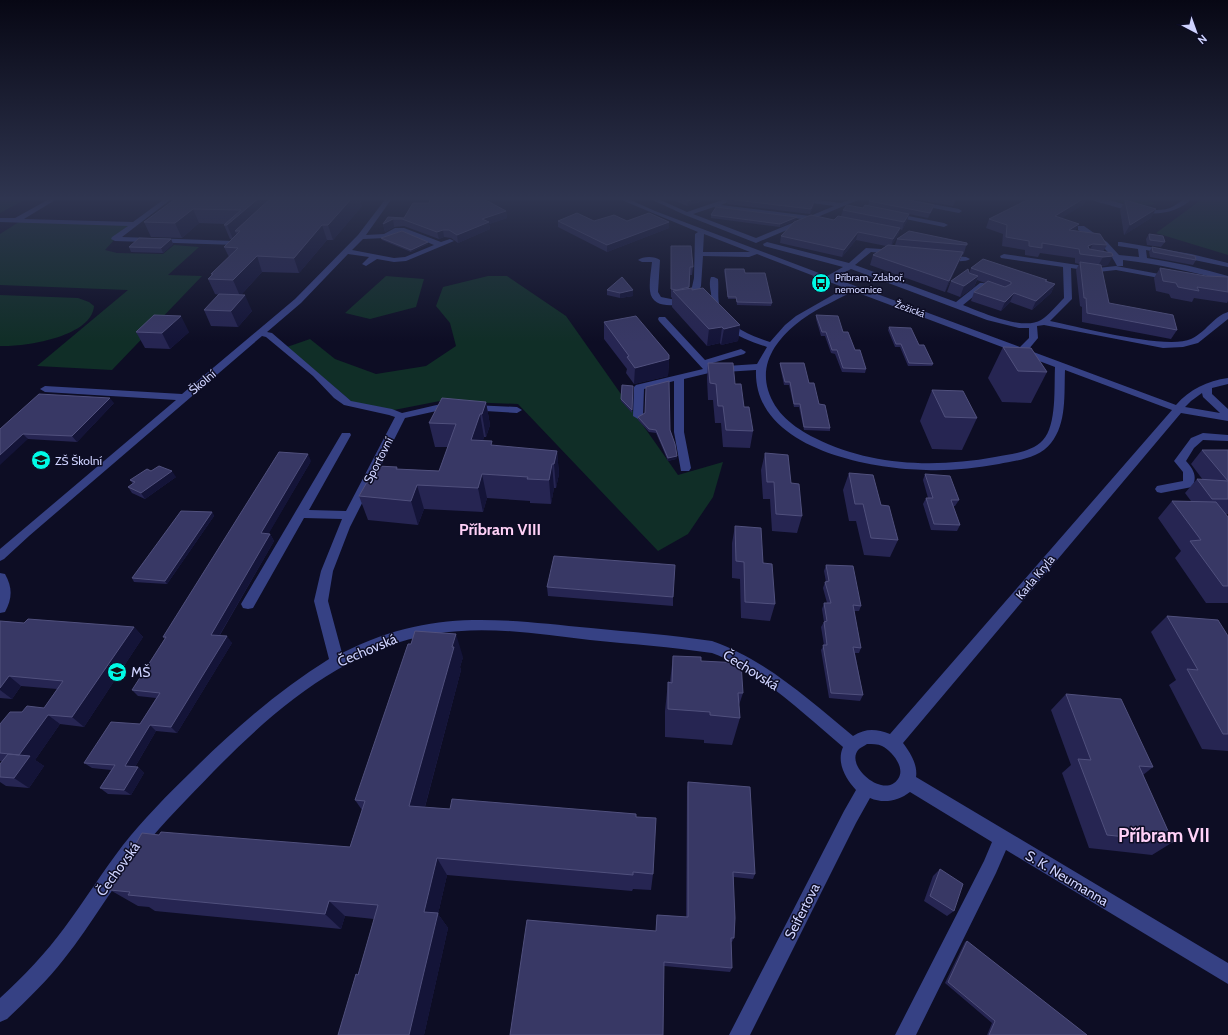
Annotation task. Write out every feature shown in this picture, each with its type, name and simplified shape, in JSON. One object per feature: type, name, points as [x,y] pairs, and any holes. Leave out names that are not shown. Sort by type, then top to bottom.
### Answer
[{"type":"street","name":"Školní","points":[[0,556],[184,397],[262,333],[298,301],[354,245]]},
{"type":"street","points":[[348,252],[400,260],[412,257],[438,245]]},
{"type":"street","points":[[642,260],[656,260],[655,296],[662,301],[675,303],[687,301],[695,296],[700,254],[700,245]]},
{"type":"street","name":"Žežická","points":[[739,245],[1178,409],[1228,418]]},
{"type":"street","name":"Žežická","points":[[772,245],[850,266],[1006,323],[1033,325],[1044,322],[1163,345],[1183,344],[1196,341],[1228,315]]},
{"type":"street","points":[[1104,245],[1119,258],[1120,265],[1116,268]]},
{"type":"street","points":[[1128,245],[1228,265]]},
{"type":"street","points":[[1142,248],[1143,259]]},
{"type":"street","points":[[827,278],[850,266],[869,250],[899,253]]},
{"type":"street","points":[[700,254],[749,255],[756,252]]},
{"type":"street","points":[[366,264],[375,256]]},
{"type":"street","points":[[936,256],[966,259]]},
{"type":"street","points":[[1004,256],[1098,270],[1116,268],[1176,279]]},
{"type":"street","points":[[1104,258],[1143,259],[1201,270],[1228,280]]},
{"type":"street","points":[[1201,270],[1203,259]]},
{"type":"street","points":[[1044,322],[1068,299],[1066,265]]},
{"type":"street","points":[[714,279],[716,306],[719,314],[726,323],[757,341],[773,346]]},
{"type":"street","points":[[1217,284],[1228,280]]},
{"type":"street","points":[[958,305],[979,284],[995,290]]},
{"type":"street","points":[[852,288],[792,323],[773,346],[761,366],[761,382],[764,396],[770,409],[794,432],[815,443],[849,456],[879,462],[925,466],[988,463],[1025,454],[1047,442],[1053,430],[1057,414],[1060,365]]},
{"type":"street","points":[[662,319],[706,367],[761,366]]},
{"type":"street","points":[[1022,351],[1034,338],[1033,325]]},
{"type":"street","points":[[262,333],[269,335],[316,374],[338,396],[348,403],[392,412],[401,416],[442,407],[517,410]]},
{"type":"street","points":[[638,416],[639,387],[679,378],[741,352]]},
{"type":"street","points":[[679,378],[679,432],[685,468]]},
{"type":"street","points":[[1228,381],[1207,386],[1207,395],[1228,415]]},
{"type":"street","name":"Karla Kryla","points":[[892,744],[1178,409],[1196,392],[1207,386]]},
{"type":"street","points":[[46,389],[184,397]]},
{"type":"street","name":"Sportovní","points":[[336,662],[321,601],[328,571],[350,515],[401,416]]},
{"type":"street","points":[[248,604],[346,435]]},
{"type":"street","points":[[1161,489],[1188,484],[1190,478],[1189,472],[1180,461],[1194,439],[1202,436],[1228,438]]},
{"type":"street","points":[[299,514],[350,515]]},
{"type":"street","points":[[0,578],[4,592],[0,608]]},
{"type":"street","name":"Čechovská","points":[[0,1012],[38,975],[63,946],[128,853],[162,812],[232,742],[305,682],[336,662],[371,646],[404,634],[432,628],[459,625],[519,626],[712,647],[736,657],[760,672],[852,745]]},
{"type":"street","points":[[871,737],[883,739],[892,744],[906,762],[908,775],[907,781],[902,788],[892,793],[880,793],[867,788],[856,779],[850,767],[848,755],[852,745],[860,739],[871,737]]},
{"type":"street","name":"S. K. Neumanna","points":[[907,781],[1228,974]]},
{"type":"street","name":"Seifertova","points":[[739,1035],[850,817],[867,788]]},
{"type":"street","points":[[905,1035],[990,866],[1002,838]]},
{"type":"green space","points":[[0,245],[109,245],[105,250],[117,253],[163,254],[174,245],[199,247],[168,275],[202,276],[112,370],[37,366],[128,290],[0,285]]},
{"type":"green space","points":[[1196,245],[1228,245],[1228,255]]},
{"type":"green space","points":[[386,276],[424,279],[416,307],[370,319],[345,313]]},
{"type":"green space","points":[[488,276],[507,276],[566,316],[678,475],[723,462],[713,497],[688,534],[658,551],[518,404],[440,401],[394,410],[352,402],[287,347],[310,339],[335,359],[376,374],[426,366],[456,346],[450,323],[436,306],[443,287]]},
{"type":"green space","points":[[0,295],[78,298],[89,302],[94,306],[90,317],[82,325],[70,333],[25,345],[0,346]]},
{"type":"building","points":[[131,245],[164,245],[161,248],[129,247]]},
{"type":"building","points":[[226,245],[305,245],[294,258],[257,256],[233,280],[208,279],[213,274],[211,274],[238,248],[224,247]]},
{"type":"building","points":[[399,245],[421,245],[411,250]]},
{"type":"building","points":[[823,245],[848,245],[844,250]]},
{"type":"building","points":[[888,245],[963,252],[949,281],[873,255]]},
{"type":"building","points":[[1042,245],[1042,248],[1029,246]]},
{"type":"building","points":[[1056,245],[1090,245],[1088,246],[1089,249],[1112,253],[1113,256],[1103,257],[1080,254],[1079,249]]},
{"type":"building","points":[[671,246],[691,246],[693,267],[690,267],[689,287],[677,290],[671,289]]},
{"type":"building","points":[[1152,247],[1195,256],[1196,260],[1153,252]]},
{"type":"building","points":[[983,259],[1055,284],[1036,301],[1014,293],[1005,302],[974,292],[988,281],[1005,287],[1011,284],[1011,282],[971,268]]},
{"type":"building","points":[[1080,262],[1101,265],[1109,303],[1173,315],[1177,330],[1087,313]]},
{"type":"building","points":[[1160,268],[1206,276],[1228,277],[1228,292],[1197,287],[1199,291],[1178,287],[1176,283],[1163,281]]},
{"type":"building","points":[[725,269],[744,269],[745,273],[765,273],[772,303],[737,302],[736,297],[728,297]]},
{"type":"building","points":[[968,269],[969,273],[978,276],[964,286],[951,281]]},
{"type":"building","points":[[622,277],[633,290],[620,293],[607,290]]},
{"type":"building","points":[[692,288],[692,290],[703,288],[740,325],[724,329],[722,327],[709,329],[673,291]]},
{"type":"building","points":[[219,294],[245,295],[231,311],[204,310]]},
{"type":"building","points":[[154,315],[181,316],[162,333],[136,332]]},
{"type":"building","points":[[816,315],[838,316],[843,332],[848,332],[855,350],[860,350],[866,369],[843,368],[837,350],[832,350],[826,332],[822,332]]},
{"type":"building","points":[[636,316],[669,355],[669,359],[635,368],[627,357],[629,356],[604,322]]},
{"type":"building","points":[[889,327],[911,328],[919,345],[924,345],[933,364],[909,363],[901,344],[896,344]]},
{"type":"building","points":[[1003,347],[1031,348],[1047,372],[1018,371]]},
{"type":"building","points":[[708,363],[733,363],[735,384],[741,384],[744,407],[749,407],[753,431],[726,430],[723,406],[718,406],[716,384],[710,383]]},
{"type":"building","points":[[780,363],[804,363],[809,383],[814,383],[819,404],[825,405],[830,428],[804,427],[800,404],[794,404],[790,382],[785,382]]},
{"type":"building","points":[[669,381],[670,430],[677,456],[668,458],[656,430],[649,429],[638,417],[645,413],[646,387]]},
{"type":"building","points":[[622,385],[633,386],[632,410],[621,399]]},
{"type":"building","points":[[932,390],[963,391],[977,418],[945,417]]},
{"type":"building","points":[[39,394],[110,398],[72,436],[23,434],[0,455],[0,429]]},
{"type":"building","points":[[442,398],[486,402],[471,440],[492,441],[491,445],[557,451],[554,464],[552,464],[549,480],[482,474],[478,488],[417,485],[411,501],[359,496],[367,482],[369,482],[377,466],[397,467],[396,469],[439,471],[456,424],[429,423]]},
{"type":"building","points":[[1202,450],[1228,450],[1228,481]]},
{"type":"building","points":[[279,452],[308,454],[261,533],[270,534],[211,635],[227,636],[171,727],[150,725],[125,766],[138,767],[124,790],[100,788],[115,765],[84,763],[111,722],[140,724],[160,693],[132,690],[166,637],[163,637]]},
{"type":"building","points":[[765,453],[788,455],[791,483],[799,484],[802,516],[776,514],[774,482],[767,482]]},
{"type":"building","points":[[159,466],[172,471],[141,493],[128,487],[135,482],[130,480],[147,469],[151,471]]},
{"type":"building","points":[[849,473],[873,475],[881,505],[889,506],[898,540],[871,538],[863,504],[855,504]]},
{"type":"building","points":[[925,474],[950,476],[959,500],[951,500],[960,525],[934,524],[926,498],[933,498]]},
{"type":"building","points":[[1197,479],[1228,481],[1228,499],[1212,499]]},
{"type":"building","points":[[1172,501],[1216,502],[1228,517],[1228,586],[1223,586],[1190,541],[1201,540]]},
{"type":"building","points":[[181,511],[212,512],[165,581],[132,578]]},
{"type":"building","points":[[735,526],[761,528],[763,563],[772,564],[775,604],[745,602],[744,562],[736,561]]},
{"type":"building","points":[[554,556],[675,565],[673,597],[547,587]]},
{"type":"building","points":[[826,565],[853,566],[861,606],[853,605],[861,648],[853,647],[863,695],[831,693],[823,645],[827,645],[824,622],[827,621],[824,603],[831,603],[825,582],[829,581]]},
{"type":"building","points":[[1167,616],[1218,620],[1228,636],[1228,734],[1223,734],[1187,669],[1198,670]]},
{"type":"building","points":[[28,619],[134,627],[72,717],[48,715],[19,755],[0,753],[0,724],[10,712],[22,712],[27,706],[44,708],[63,681],[9,676],[0,688],[0,621],[24,623]]},
{"type":"building","points":[[415,631],[456,634],[452,647],[454,647],[409,806],[450,809],[452,799],[636,814],[636,817],[656,818],[653,874],[633,872],[633,875],[437,858],[424,912],[438,913],[409,1035],[338,1035],[356,974],[358,975],[378,905],[329,901],[325,914],[128,895],[130,892],[110,890],[142,833],[159,835],[161,832],[350,847],[365,801],[355,800],[408,644],[411,644]]},
{"type":"building","points":[[673,656],[701,657],[701,661],[741,663],[743,693],[738,693],[740,718],[710,715],[710,712],[668,709],[668,682],[672,683]]},
{"type":"building","points":[[1066,694],[1121,699],[1153,767],[1139,766],[1173,842],[1107,835],[1078,759],[1091,760]]},
{"type":"building","points":[[8,754],[30,756],[14,778],[0,777],[0,764]]},
{"type":"building","points":[[688,782],[750,787],[755,874],[733,872],[735,918],[734,938],[731,938],[732,968],[664,962],[663,1035],[510,1035],[527,920],[656,931],[657,915],[688,917]]},
{"type":"building","points":[[940,869],[963,884],[954,911],[930,896]]},
{"type":"building","points":[[967,941],[1087,1035],[989,1035],[995,1021],[948,982]]},
{"type":"place","name":"Příbram, Zdaboř, nemocnice","points":[[821,283]]},
{"type":"place","name":"ZŠ Školní","points":[[41,460]]},
{"type":"place","name":"MŠ","points":[[117,672]]},
{"type":"district","name":"Příbram VIII","points":[[500,529]]},
{"type":"district","name":"Příbram VII","points":[[1164,835]]}]
